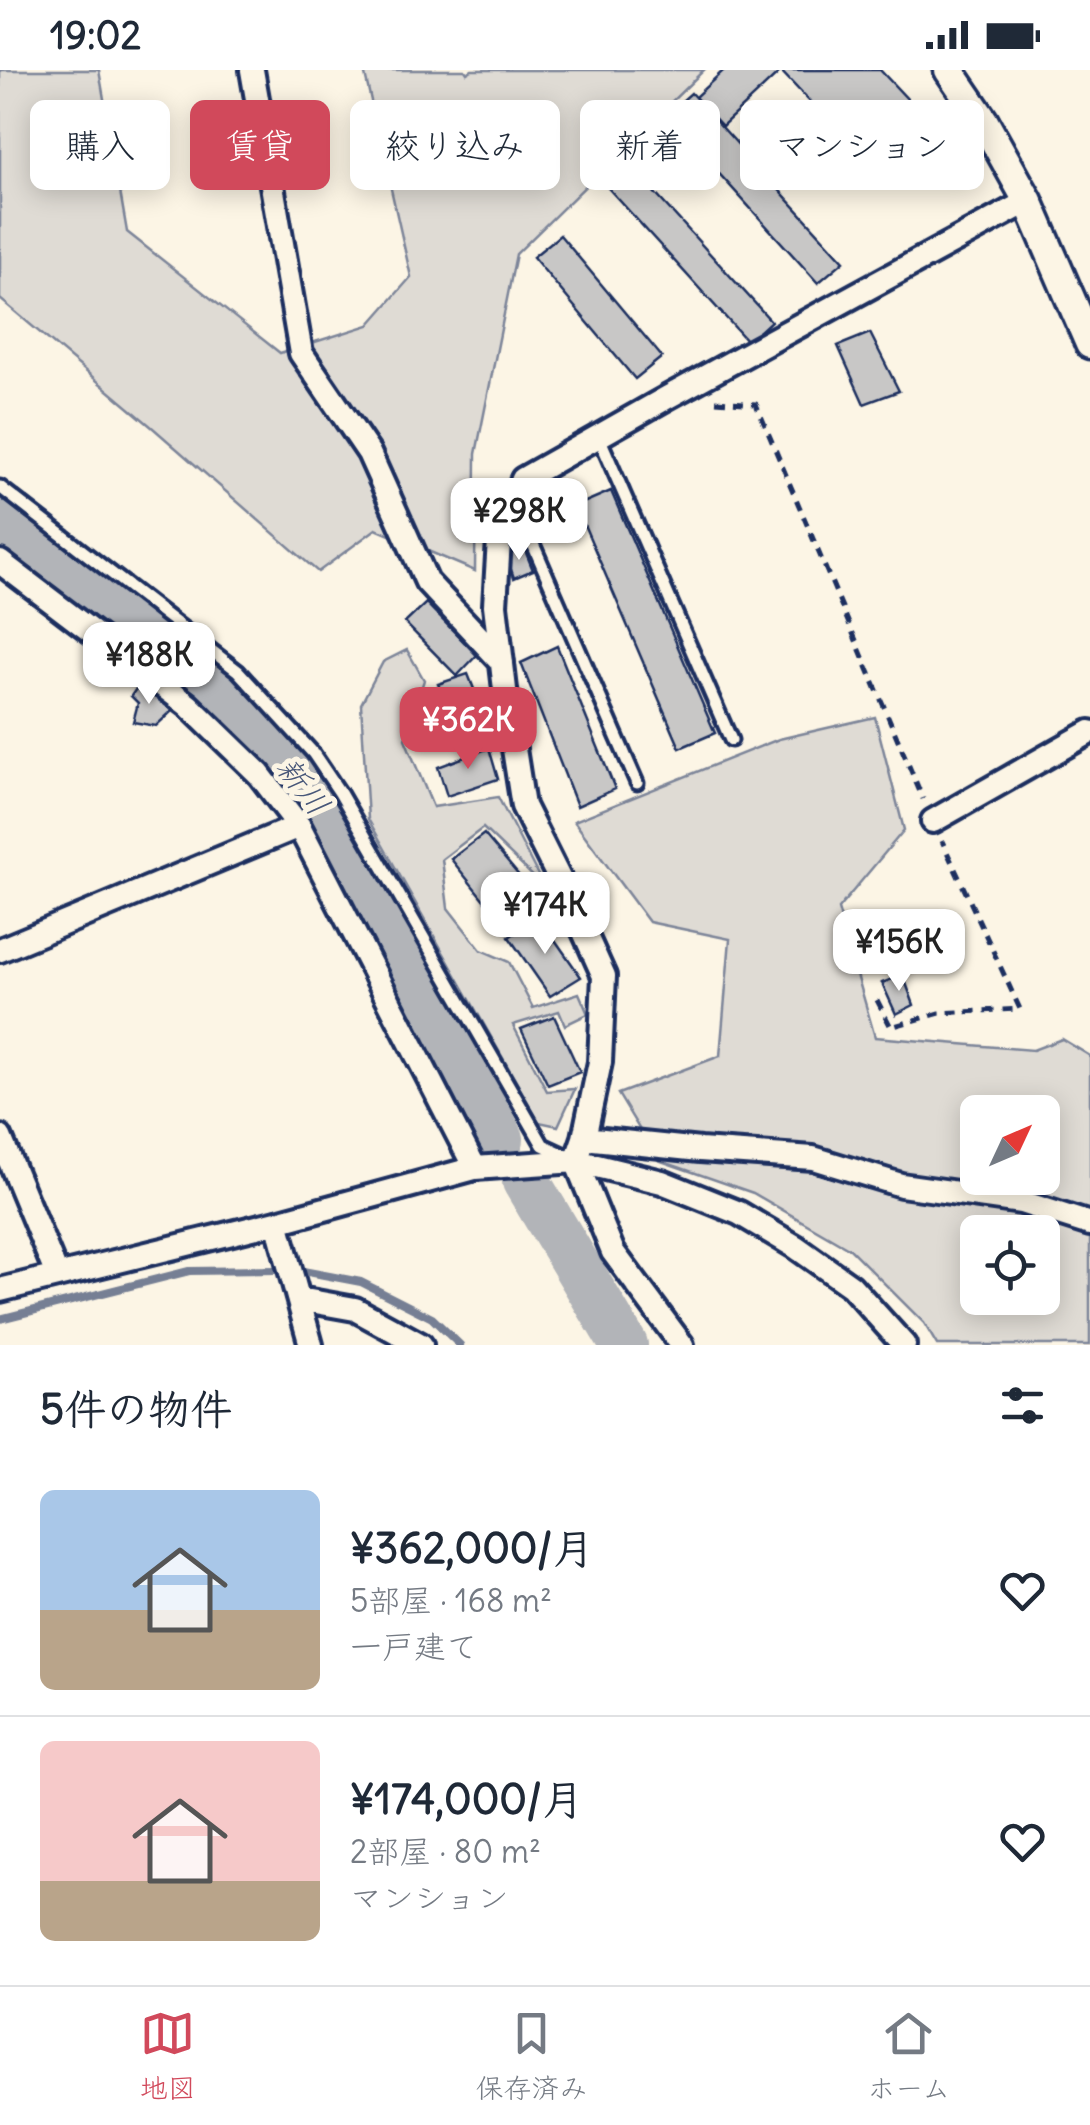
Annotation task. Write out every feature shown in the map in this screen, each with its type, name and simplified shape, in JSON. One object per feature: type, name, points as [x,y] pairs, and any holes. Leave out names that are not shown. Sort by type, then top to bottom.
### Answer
[{"type":"street","points":[[252,70],[300,352],[370,453],[427,582],[502,662]]},
{"type":"street","points":[[950,70],[984,120],[1028,200],[1090,344]]},
{"type":"street","points":[[682,1345],[612,1252],[576,1161],[600,1062],[604,976],[523,806],[495,605],[499,540],[523,479],[1028,200]]},
{"type":"street","points":[[0,562],[188,705],[258,774],[299,826],[475,1168]]},
{"type":"street","points":[[932,821],[1090,732]]},
{"type":"street","points":[[0,950],[299,826]]},
{"type":"street","points":[[0,1137],[56,1275]]},
{"type":"street","points":[[584,1138],[814,1158],[902,1185],[1021,1202],[1090,1224]]},
{"type":"street","points":[[0,1290],[277,1222],[475,1168],[576,1161],[662,1182],[739,1214],[852,1286],[904,1345]]},
{"type":"street","points":[[277,1222],[310,1345]]},
{"type":"street","points":[[298,1299],[355,1309],[420,1345]]},
{"type":"lane","points":[[599,437],[732,740]]},
{"type":"lane","points":[[0,486],[238,671],[313,753],[340,792],[543,1146],[576,1161]]},
{"type":"lane","points":[[514,501],[637,783]]},
{"type":"path","points":[[668,396],[756,404],[932,821],[1020,1009],[940,1013],[892,1027],[876,1000]]},
{"type":"shaded area","points":[[0,70],[99,70],[104,100],[30,100],[30,190],[120,190],[127,232],[280,353],[369,325],[411,277],[391,190],[560,190],[560,100],[371,100],[364,70],[704,70],[673,100],[580,100],[581,190],[516,254],[476,454],[475,571],[376,529],[318,572],[0,299]]},
{"type":"shaded area","points":[[407,650],[424,680],[405,739],[433,807],[498,797],[544,887],[483,828],[442,859],[448,908],[481,950],[509,962],[533,1008],[579,993],[588,1014],[565,1025],[559,1011],[513,1025],[547,1091],[575,1089],[558,1126],[539,1122],[368,819],[361,704],[383,662]]},
{"type":"shaded area","points":[[875,717],[904,830],[838,909],[875,1037],[1033,1050],[1062,1039],[1090,1056],[1090,1345],[937,1345],[924,1323],[850,1249],[753,1193],[658,1160],[618,1094],[720,1056],[730,939],[649,922],[574,821],[779,739]]},
{"type":"building","points":[[724,70],[781,71],[750,100],[740,100],[740,109],[722,126],[720,100],[695,97]]},
{"type":"building","points":[[780,70],[880,70],[908,100],[808,100]]},
{"type":"building","points":[[720,125],[740,147],[740,190],[779,190],[844,261],[818,283],[720,175]]},
{"type":"building","points":[[610,190],[652,190],[771,321],[748,342]]},
{"type":"building","points":[[560,235],[662,357],[635,379],[533,257]]},
{"type":"building","points":[[870,333],[899,391],[864,404],[838,346]]},
{"type":"building","points":[[611,491],[715,733],[680,748],[576,506]]},
{"type":"building","points":[[524,548],[533,570],[514,578],[506,555]]},
{"type":"building","points":[[426,603],[477,655],[457,676],[405,623]]},
{"type":"building","points":[[557,646],[615,789],[577,806],[521,663]]},
{"type":"building","points":[[468,674],[493,737],[465,745],[438,684]]},
{"type":"building","points":[[140,683],[173,710],[156,726],[133,722],[138,703],[131,696]]},
{"type":"building","points":[[489,748],[498,779],[447,796],[438,767]]},
{"type":"building","points":[[484,834],[536,896],[501,921],[451,859]]},
{"type":"building","points":[[539,917],[581,977],[550,996],[509,937]]},
{"type":"building","points":[[903,975],[914,1005],[896,1014],[882,983]]},
{"type":"building","points":[[554,1016],[580,1072],[548,1085],[521,1029]]},
{"type":"waterway","name":"新川","points":[[0,519],[185,661],[241,710],[327,812],[500,1139]]},
{"type":"waterway","name":"新川","points":[[526,1181],[624,1345]]},
{"type":"waterway","points":[[0,1319],[189,1271],[277,1270]]},
{"type":"waterway","points":[[303,1271],[361,1282],[432,1318],[460,1345]]}]
